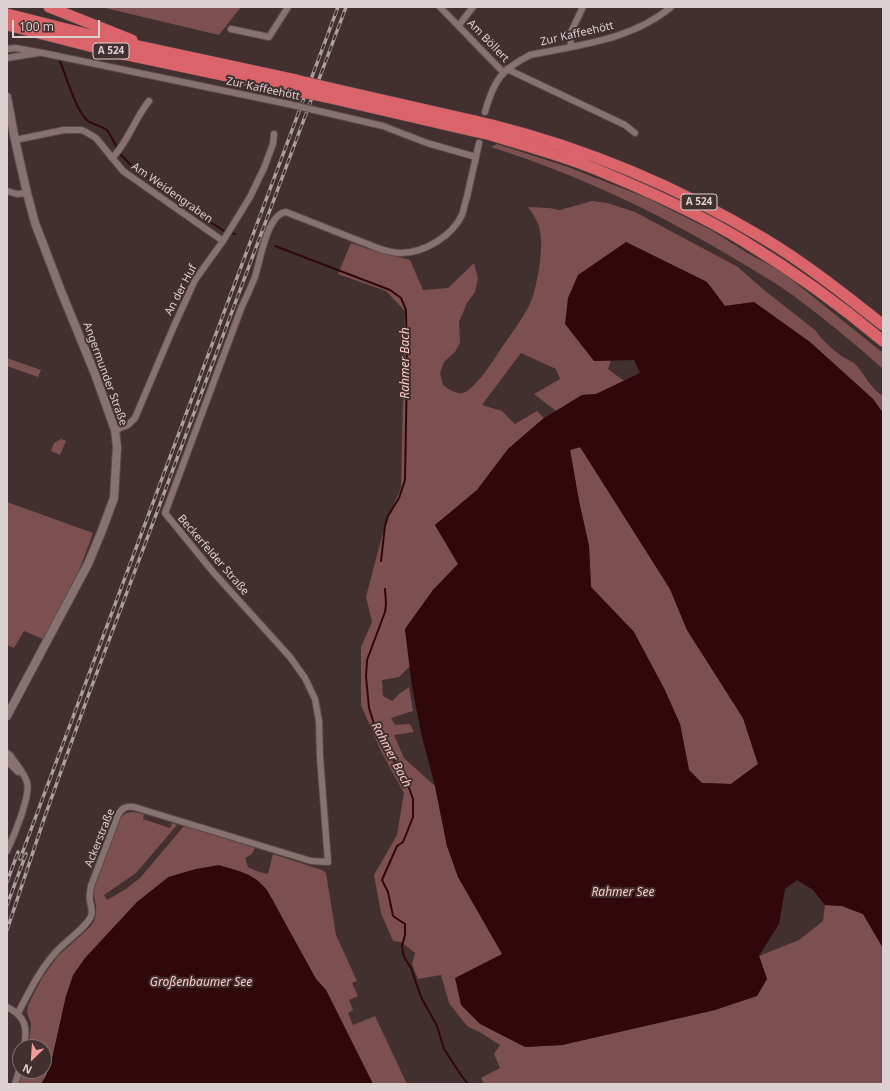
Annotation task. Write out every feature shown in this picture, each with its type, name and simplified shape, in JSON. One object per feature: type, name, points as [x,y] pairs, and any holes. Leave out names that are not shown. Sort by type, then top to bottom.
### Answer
[{"type":"highway","points":[[49,7],[164,52]]},
{"type":"highway","name":"A 524","points":[[8,20],[164,52],[295,85]]},
{"type":"highway","name":"A 524","points":[[8,20],[109,51],[328,92],[492,130],[554,142],[600,158],[650,178],[710,208],[764,238],[814,272],[883,325]]},
{"type":"highway","name":"A 524","points":[[492,130],[550,153],[594,168],[704,219],[744,241],[780,264],[868,328],[883,341]]},
{"type":"main road","name":"Angermunder Straße","points":[[7,97],[12,135],[37,229],[95,374],[114,430],[117,447],[114,498],[101,533],[88,564],[7,716]]},
{"type":"street","points":[[231,29],[269,37],[288,7]]},
{"type":"street","name":"Am Böllert","points":[[440,7],[505,70]]},
{"type":"street","points":[[459,25],[473,7]]},
{"type":"street","points":[[571,46],[570,34],[583,7]]},
{"type":"street","name":"Zur Kaffeehött","points":[[485,112],[489,98],[499,78],[505,70],[530,55],[609,39],[642,26],[671,7]]},
{"type":"street","name":"Zur Kaffeehött","points":[[7,49],[43,52],[323,112],[383,126],[427,143],[476,157]]},
{"type":"street","name":"Zur Kaffeehött","points":[[7,58],[43,52]]},
{"type":"street","points":[[505,70],[625,125],[635,133]]},
{"type":"street","points":[[114,156],[141,111],[149,101]]},
{"type":"street","name":"Am Weidengraben","points":[[12,135],[64,130],[81,130],[96,138],[114,156],[123,171],[129,176],[225,238]]},
{"type":"street","name":"An der Huf","points":[[114,430],[128,425],[135,418],[195,280],[231,229],[250,197],[264,168],[273,144],[274,134]]},
{"type":"street","points":[[476,157],[479,143]]},
{"type":"street","name":"Beckerfelder Straße","points":[[328,862],[320,757],[319,721],[315,699],[305,678],[290,656],[221,580],[165,513],[255,276],[267,235],[277,216],[282,212],[286,212],[380,249],[402,253],[418,250],[433,244],[451,230],[462,215],[476,157]]},
{"type":"street","points":[[7,191],[17,194],[27,193]]},
{"type":"street","points":[[7,753],[11,756],[26,778],[28,786],[26,800],[7,851]]},
{"type":"street","points":[[7,762],[26,778]]},
{"type":"street","name":"Ackerstraße","points":[[18,1013],[32,986],[47,963],[62,945],[88,922],[91,917],[91,886],[118,816],[124,808],[128,806],[311,861],[328,862]]},
{"type":"street","points":[[7,1007],[18,1013],[25,1025],[25,1039]]},
{"type":"shaded area","points":[[241,7],[219,35],[105,8]]},
{"type":"shaded area","points":[[497,144],[568,167],[647,198],[711,230],[749,254],[781,271],[883,353],[883,369],[839,331],[794,296],[780,286],[706,242],[647,210],[586,182],[555,169],[491,147]]},
{"type":"shaded area","points":[[592,201],[607,203],[635,212],[738,267],[764,290],[815,330],[833,350],[856,365],[872,386],[883,396],[883,413],[873,399],[810,342],[754,302],[725,306],[707,282],[626,242],[594,361],[611,360],[608,369],[624,381],[596,394],[582,395],[556,411],[534,394],[560,379],[556,369],[521,353],[482,405],[502,411],[515,424],[537,411],[544,418],[508,449],[477,490],[435,525],[458,564],[433,590],[405,629],[410,666],[399,677],[382,680],[383,696],[392,701],[409,687],[413,711],[391,718],[395,725],[410,724],[414,732],[394,735],[404,758],[435,786],[447,846],[458,877],[503,954],[525,1047],[562,1045],[715,1010],[767,979],[759,956],[799,940],[823,921],[825,905],[842,906],[863,914],[883,948],[883,1084],[484,1084],[481,1078],[500,1068],[494,1054],[500,1045],[467,1026],[449,1003],[441,975],[418,979],[412,964],[415,953],[401,942],[393,941],[381,913],[374,875],[397,835],[404,793],[381,751],[361,705],[361,647],[372,622],[366,597],[386,521],[401,488],[405,311],[386,291],[338,274],[351,243],[374,251],[410,260],[423,290],[448,288],[474,263],[478,279],[475,292],[467,303],[459,322],[460,343],[455,352],[444,362],[440,373],[443,385],[455,392],[463,393],[472,387],[486,371],[522,319],[532,299],[539,269],[541,239],[538,225],[528,207],[560,210]]},
{"type":"shaded area","points":[[7,358],[41,370],[38,377],[7,366]]},
{"type":"shaded area","points":[[61,439],[66,441],[60,455],[51,451],[54,443]]},
{"type":"shaded area","points":[[581,447],[670,589],[687,630],[743,718],[758,764],[731,784],[702,783],[689,770],[680,724],[634,632],[591,587],[589,546],[570,450]]},
{"type":"shaded area","points":[[7,502],[93,533],[79,571],[43,639],[24,631],[14,648],[7,645]]},
{"type":"shaded area","points":[[133,812],[144,814],[143,819],[170,828],[172,823],[177,825],[136,873],[104,895],[107,900],[126,889],[140,878],[184,826],[255,848],[252,854],[245,858],[248,867],[259,872],[268,874],[273,854],[322,870],[326,873],[336,935],[357,981],[352,983],[358,996],[349,1000],[353,1010],[348,1013],[353,1025],[375,1016],[407,1084],[373,1084],[326,990],[316,979],[272,898],[196,869],[168,877],[137,902],[105,937],[66,996],[52,1059],[52,1039],[30,1039],[31,1024],[27,1012],[28,1005],[42,978],[58,956],[91,926],[94,921],[96,916],[96,907],[93,887],[119,819],[126,813]]},
{"type":"shaded area","points":[[21,1079],[44,1079],[41,1084],[19,1084]]},
{"type":"water","name":"Rahmer See","points":[[626,242],[707,282],[725,306],[754,302],[810,342],[873,399],[883,413],[883,948],[863,914],[842,906],[825,905],[813,890],[797,880],[785,889],[779,924],[759,956],[767,979],[757,996],[715,1010],[562,1045],[525,1047],[480,1024],[461,1005],[455,978],[502,954],[458,877],[447,846],[412,687],[405,629],[433,590],[458,564],[435,525],[477,490],[508,449],[544,418],[582,395],[596,394],[640,373],[634,360],[594,361],[565,324],[568,298],[578,275]],"holes":[[[580,447],[670,589],[687,630],[743,718],[758,764],[731,784],[702,783],[689,770],[680,724],[665,690],[634,632],[591,587],[589,546],[570,450]]]},
{"type":"water","name":"Großenbaumer See","points":[[219,865],[251,876],[267,890],[316,979],[326,990],[373,1084],[41,1084],[44,1079],[52,1079],[52,1059],[66,996],[73,975],[85,958],[137,902],[169,877],[196,869]]},
{"type":"waterway","name":"Rahmer Bach","points":[[60,61],[79,110],[88,121],[108,131],[121,155],[130,164],[154,181],[164,192],[224,231],[235,234]]},
{"type":"waterway","name":"Rahmer Bach","points":[[275,246],[390,290],[401,298],[406,310],[407,368],[405,480],[399,498],[388,516],[385,526],[381,561]]},
{"type":"waterway","name":"Rahmer Bach","points":[[385,589],[385,612],[367,660],[366,677],[369,708],[376,730],[408,785],[413,799],[413,817],[403,842],[397,846],[382,880],[388,892],[393,916],[405,924],[405,935],[402,946],[404,957],[411,968],[421,997],[437,1026],[444,1049],[468,1084]]},
{"type":"railway","points":[[20,859],[338,7]]},
{"type":"railway","points":[[7,930],[45,816],[87,699],[346,7]]},
{"type":"railway","points":[[7,882],[18,852]]},
{"type":"railway","points":[[7,905],[26,854]]}]
